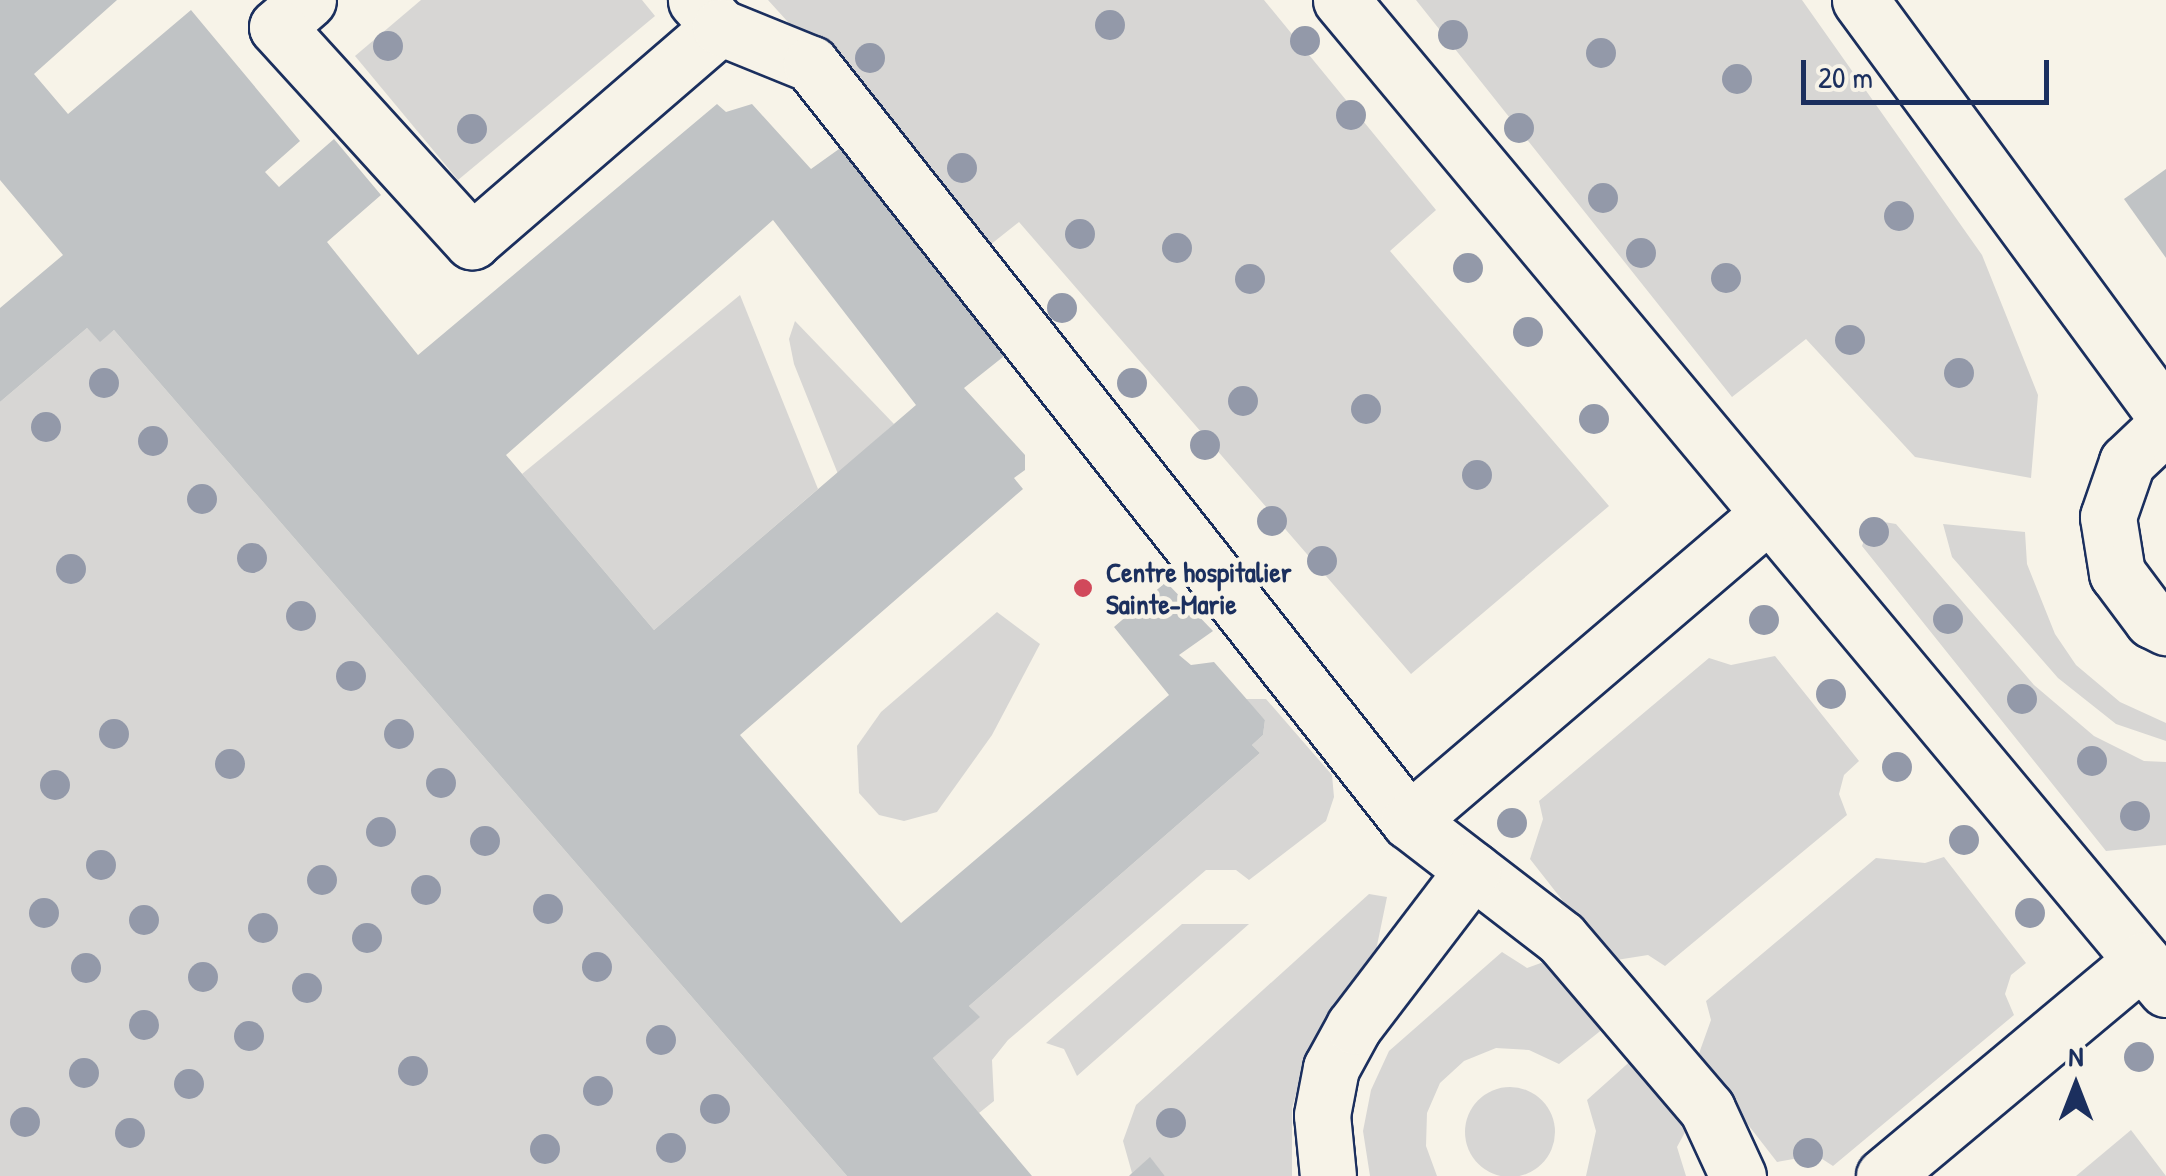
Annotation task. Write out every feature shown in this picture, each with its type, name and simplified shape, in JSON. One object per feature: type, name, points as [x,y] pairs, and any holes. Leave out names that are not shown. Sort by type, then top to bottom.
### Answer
[{"type":"lane","points":[[308,0],[278,27],[472,241],[708,13],[812,64],[1409,820],[1561,938],[1707,1109],[1738,1176]]},
{"type":"lane","points":[[1341,0],[1767,516],[2154,974],[1884,1176]]},
{"type":"lane","points":[[1860,0],[2166,417]]},
{"type":"lane","points":[[2166,425],[2127,462],[2108,517],[2117,574],[2152,620],[2166,627]]},
{"type":"lane","points":[[1409,820],[1767,516]]},
{"type":"lane","points":[[1328,1176],[1322,1115],[1332,1068],[1354,1026],[1473,870]]},
{"type":"shaded area","points":[[421,0],[642,0],[655,16],[458,180],[355,56]]},
{"type":"shaded area","points":[[768,0],[1264,0],[1436,210],[1390,251],[1609,506],[1411,674],[1019,222],[990,245]]},
{"type":"shaded area","points":[[1416,0],[1802,0],[1982,255],[2038,395],[2031,478],[1915,457],[1806,339],[1732,397]]},
{"type":"shaded area","points":[[740,295],[818,489],[654,630],[522,474]]},
{"type":"shaded area","points":[[795,321],[894,424],[838,474],[794,364],[789,339]]},
{"type":"shaded area","points":[[87,328],[100,341],[114,330],[847,1176],[0,1176],[0,402]]},
{"type":"shaded area","points":[[1872,520],[1896,524],[2034,685],[2094,736],[2144,761],[2166,762],[2166,845],[2106,851],[1862,546]]},
{"type":"shaded area","points":[[1943,524],[2025,532],[2027,564],[2055,634],[2076,665],[2120,702],[2166,723],[2166,741],[2116,724],[2058,678],[1952,557]]},
{"type":"shaded area","points":[[997,612],[1040,644],[992,735],[937,812],[904,821],[879,815],[859,793],[857,746],[881,712]]},
{"type":"shaded area","points":[[1775,656],[1859,761],[1844,775],[1839,794],[1847,815],[1665,966],[1648,955],[1610,961],[1530,859],[1543,819],[1539,801],[1709,658],[1731,665]]},
{"type":"shaded area","points":[[1246,699],[1266,699],[1332,775],[1334,797],[1326,821],[1249,880],[1236,870],[1206,870],[1008,1040],[992,1060],[994,1101],[979,1113],[933,1058],[979,1017],[969,1006],[1260,753],[1252,745],[1263,735],[1265,720]]},
{"type":"shaded area","points":[[1944,857],[2026,963],[2011,975],[2005,994],[2014,1015],[1833,1166],[1816,1155],[1777,1162],[1697,1059],[1711,1020],[1706,1001],[1876,858],[1925,863]]},
{"type":"shaded area","points":[[1369,894],[1387,897],[1372,970],[1330,1012],[1304,1065],[1292,1108],[1292,1176],[1165,1176],[1150,1158],[1132,1173],[1123,1141],[1136,1105]]},
{"type":"shaded area","points":[[1182,924],[1249,924],[1077,1076],[1064,1049],[1046,1043]]},
{"type":"shaded area","points":[[1502,952],[1527,968],[1552,959],[1609,1024],[1559,1064],[1529,1050],[1496,1048],[1464,1061],[1440,1083],[1427,1113],[1426,1146],[1437,1176],[1370,1176],[1363,1131],[1371,1090],[1389,1051]]},
{"type":"shaded area","points":[[1635,1057],[1690,1123],[1677,1147],[1686,1176],[1586,1176],[1596,1131],[1587,1100]]},
{"type":"shaded area","points":[[1510,1087],[1527,1090],[1542,1100],[1552,1115],[1552,1149],[1542,1164],[1527,1174],[1510,1177],[1493,1174],[1478,1164],[1468,1149],[1465,1132],[1468,1115],[1478,1100],[1493,1090]]},
{"type":"shaded area","points":[[2131,1130],[2166,1176],[2076,1176]]},
{"type":"building","points":[[0,0],[117,0],[34,74],[68,114],[191,10],[300,141],[265,172],[279,187],[334,139],[381,195],[327,242],[418,355],[717,104],[726,112],[752,104],[811,169],[846,144],[1008,353],[964,388],[1025,455],[1025,470],[1014,478],[1023,489],[740,735],[901,923],[1169,695],[1114,627],[1166,582],[1213,631],[1179,655],[1191,665],[1214,662],[1265,720],[1263,735],[1252,745],[1260,753],[969,1006],[980,1017],[933,1058],[1032,1176],[847,1176],[114,330],[100,342],[87,328],[0,402],[0,308],[63,255],[0,180]],"holes":[[[773,220],[916,405],[654,630],[506,455]]]},
{"type":"building","points":[[2166,169],[2166,258],[2124,199]]},
{"type":"building","points":[[1150,1157],[1165,1176],[1129,1176],[1132,1173]]},
{"type":"place","name":"Centre hospitalier Sainte-Marie","points":[[1083,588]]}]
